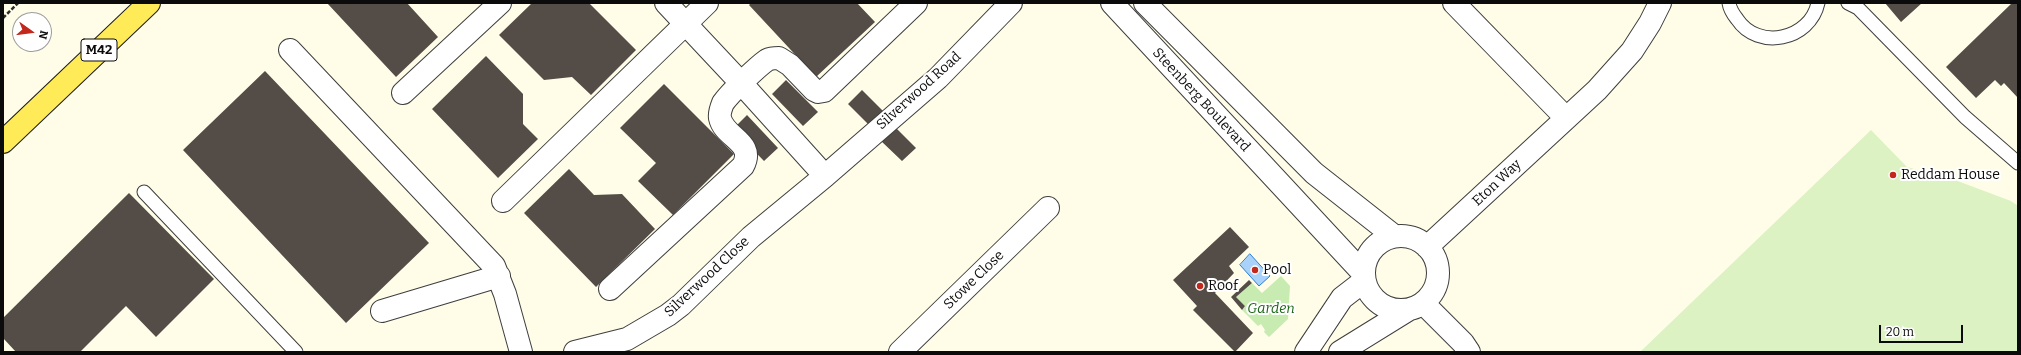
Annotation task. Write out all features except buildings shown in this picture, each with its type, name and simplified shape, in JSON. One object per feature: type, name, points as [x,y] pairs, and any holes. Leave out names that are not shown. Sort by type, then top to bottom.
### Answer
[{"type":"main road","name":"M42","points":[[3,142],[149,3]]},
{"type":"street","points":[[403,93],[500,3]]},
{"type":"street","points":[[666,3],[825,176]]},
{"type":"street","points":[[503,201],[707,3]]},
{"type":"street","points":[[610,289],[743,166],[746,158],[745,151],[742,145],[723,126],[720,112],[724,102],[767,60],[779,58],[790,65],[814,90],[824,90],[916,3]]},
{"type":"street","name":"Silverwood Road","points":[[825,176],[938,78],[1011,3]]},
{"type":"street","name":"Steenberg Boulevard","points":[[1112,3],[1364,277]]},
{"type":"street","name":"Steenberg Boulevard","points":[[1145,3],[1314,173],[1394,236]]},
{"type":"street","points":[[1454,3],[1565,117]]},
{"type":"street","name":"Eton Way","points":[[1427,247],[1519,163],[1565,117],[1597,90],[1632,51],[1650,23],[1660,3]]},
{"type":"street","points":[[290,50],[494,266],[499,276],[521,352]]},
{"type":"street","points":[[1250,152],[1271,130]]},
{"type":"street","name":"Silverwood Close","points":[[575,352],[627,339],[668,315],[751,237],[825,176]]},
{"type":"street","name":"Stowe Close","points":[[900,352],[1048,208]]},
{"type":"street","points":[[1340,352],[1415,306],[1432,294],[1438,270],[1434,258],[1427,247],[1412,238],[1394,236],[1382,241],[1372,249],[1367,258],[1364,277],[1372,297],[1382,306],[1394,310],[1415,306],[1463,343],[1469,352]]},
{"type":"street","points":[[382,311],[499,276]]},
{"type":"street","points":[[1306,352],[1342,298],[1364,277]]},
{"type":"lane","points":[[1729,3],[1730,8],[1742,27],[1762,38],[1784,38],[1803,28],[1816,10],[1818,3]]},
{"type":"lane","points":[[1848,3],[1858,8],[1965,117],[2018,163]]},
{"type":"lane","points":[[144,192],[296,352]]},
{"type":"path","points":[[3,18],[18,3]]},
{"type":"green space","points":[[1871,130],[1907,167],[1955,180],[2011,201],[2018,206],[2018,352],[1640,352]]},
{"type":"green space","name":"Garden","points":[[1281,276],[1290,286],[1288,319],[1269,337],[1264,332],[1265,330],[1261,324],[1258,326],[1242,310],[1245,306],[1236,297],[1252,283],[1262,293]]},
{"type":"water","name":"Pool","points":[[1250,254],[1270,276],[1259,286],[1240,265]]},
{"type":"place","name":"Reddam House","points":[[1893,175]]},
{"type":"place","name":"Pool","points":[[1255,270]]},
{"type":"place","name":"Roof","points":[[1200,286]]}]
